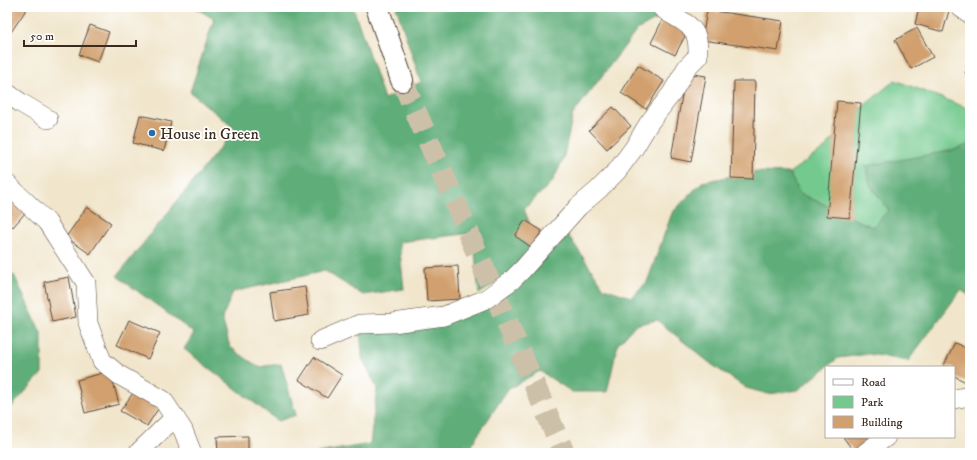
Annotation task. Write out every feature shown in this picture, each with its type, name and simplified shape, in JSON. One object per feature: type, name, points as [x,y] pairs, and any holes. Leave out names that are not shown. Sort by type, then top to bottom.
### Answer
[{"type":"highway","points":[[377,7],[402,80]]},
{"type":"street","points":[[320,341],[360,324],[393,324],[444,316],[486,299],[512,280],[578,207],[617,171],[634,148],[649,123],[672,93],[687,68],[698,56],[697,38],[689,26],[661,7]]},
{"type":"street","points":[[960,7],[970,14]]},
{"type":"street","points":[[7,93],[48,119]]},
{"type":"street","points":[[7,184],[47,222],[86,283],[88,323],[102,361],[119,375],[163,400],[183,430],[192,453]]},
{"type":"street","points":[[955,399],[970,396]]},
{"type":"street","points":[[138,453],[175,418]]},
{"type":"street","points":[[866,453],[885,438]]},
{"type":"green space","points":[[194,7],[353,7],[384,99],[421,82],[396,7],[661,7],[668,13],[637,30],[573,114],[563,160],[552,182],[524,209],[536,240],[510,273],[479,294],[473,233],[399,242],[404,289],[363,295],[325,271],[233,292],[222,318],[230,347],[258,367],[281,364],[296,415],[278,421],[184,349],[194,333],[117,276],[235,129],[190,92],[214,19]]},
{"type":"green space","points":[[895,80],[970,109],[970,144],[870,185],[889,210],[873,227],[800,194],[789,173],[825,148],[859,110]]},
{"type":"green space","points":[[970,144],[970,296],[961,290],[908,361],[869,354],[838,358],[828,366],[825,366],[825,368],[798,390],[768,394],[746,388],[711,364],[657,320],[635,325],[618,344],[607,392],[572,392],[540,371],[508,389],[466,453],[317,453],[370,444],[377,388],[362,358],[360,324],[486,299],[562,226],[604,288],[631,297],[647,282],[672,213],[702,182],[753,172],[789,173],[800,194],[873,227],[889,210],[870,185],[866,166],[954,150]]},
{"type":"green space","points":[[14,275],[42,335],[42,373],[7,412],[7,277]]},
{"type":"building","points":[[7,7],[28,7],[7,38]]},
{"type":"building","points":[[919,7],[950,7],[943,32],[915,24]]},
{"type":"building","points":[[707,10],[783,21],[778,51],[702,40]]},
{"type":"building","points":[[663,19],[687,32],[675,55],[651,43]]},
{"type":"building","points":[[90,25],[109,32],[98,62],[79,55]]},
{"type":"building","points":[[917,28],[933,57],[911,69],[895,40]]},
{"type":"building","points":[[970,63],[970,82],[965,72],[969,70],[966,65]]},
{"type":"building","points":[[638,65],[664,81],[646,109],[621,93]]},
{"type":"building","points":[[686,73],[706,76],[691,162],[671,158]]},
{"type":"building","points":[[734,81],[755,81],[753,179],[731,178]]},
{"type":"building","points":[[837,101],[861,103],[850,218],[827,216]]},
{"type":"building","points":[[613,107],[631,126],[607,149],[589,130]]},
{"type":"building","name":"House in Green","points":[[140,115],[171,122],[164,151],[133,143]]},
{"type":"building","points":[[7,194],[26,212],[13,227],[7,221]]},
{"type":"building","points":[[87,207],[111,223],[90,254],[66,237]]},
{"type":"building","points":[[525,220],[542,231],[531,247],[515,236]]},
{"type":"building","points":[[458,266],[460,299],[427,301],[425,268]]},
{"type":"building","points":[[69,277],[76,317],[52,322],[44,282]]},
{"type":"building","points":[[305,287],[309,315],[274,321],[270,292]]},
{"type":"building","points":[[129,320],[160,333],[148,359],[117,345]]},
{"type":"building","points":[[955,343],[970,350],[970,384],[955,376],[955,366],[944,366]]},
{"type":"building","points":[[314,357],[342,375],[327,398],[299,380]]},
{"type":"building","points":[[110,371],[119,404],[85,413],[77,380]]},
{"type":"building","points":[[136,389],[152,398],[158,409],[147,426],[120,411]]},
{"type":"building","points":[[248,436],[248,453],[218,453],[217,437]]},
{"type":"building","points":[[844,438],[871,438],[862,453],[855,453]]},
{"type":"tunnel","points":[[402,80],[564,453]]},
{"type":"place","name":"House in Green","points":[[152,133]]}]
